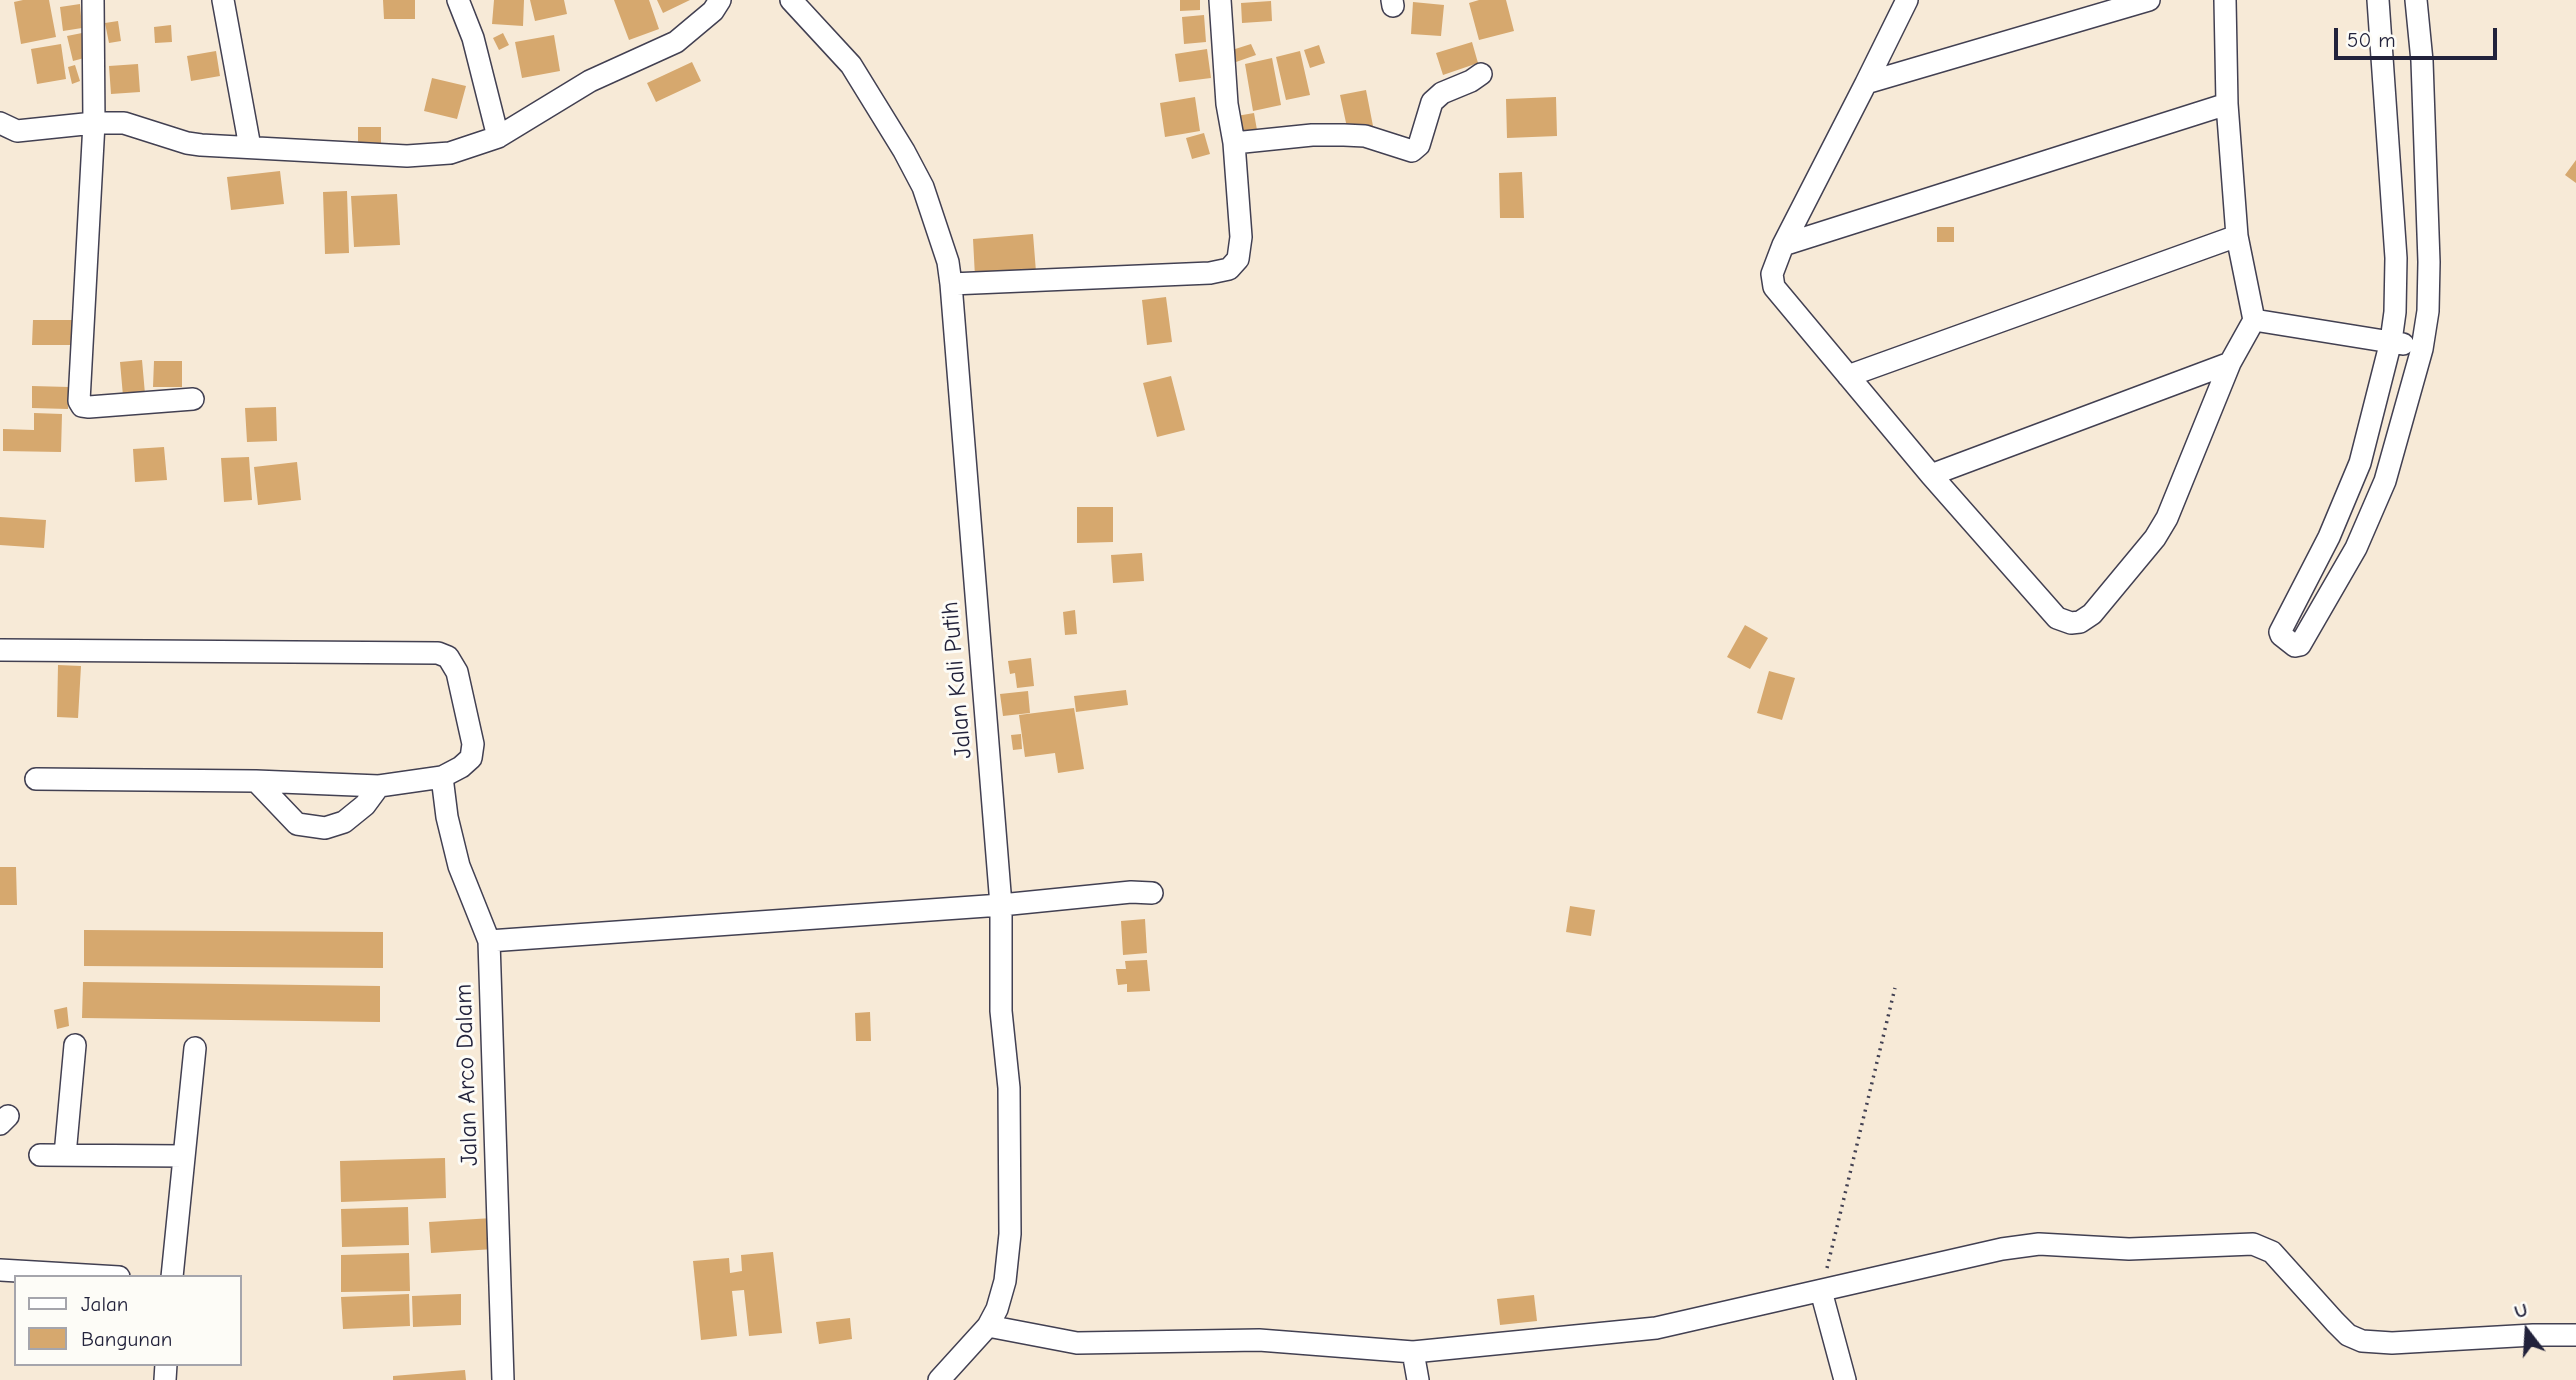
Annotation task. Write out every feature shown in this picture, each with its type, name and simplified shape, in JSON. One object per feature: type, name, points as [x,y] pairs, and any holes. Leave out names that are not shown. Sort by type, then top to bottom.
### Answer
[{"type":"street","points":[[93,0],[94,123],[79,401],[82,406],[89,407],[193,399]]},
{"type":"street","points":[[223,0],[250,148]]},
{"type":"street","points":[[458,0],[473,38],[498,137]]},
{"type":"street","points":[[0,123],[17,131],[94,123],[124,123],[187,143],[250,148],[414,156],[450,153],[498,137],[590,81],[676,42],[713,11],[720,0]]},
{"type":"street","name":"Jalan Kali Putih","points":[[791,0],[851,65],[904,151],[923,187],[948,262],[951,284],[1001,905],[1001,1011],[1009,1088],[1010,1234],[1005,1281],[997,1309],[988,1325],[939,1380]]},
{"type":"street","points":[[951,284],[1210,273],[1229,269],[1238,259],[1241,237],[1234,143],[1227,104],[1220,0]]},
{"type":"street","points":[[1907,0],[1783,245],[1772,274],[1774,287],[1931,475],[2057,618],[2071,623],[2080,622],[2092,614],[2141,556],[2167,519],[2230,363],[2254,320],[2237,236],[2227,104],[2225,0]]},
{"type":"street","points":[[1866,83],[2149,0]]},
{"type":"street","points":[[2378,0],[2396,258],[2395,312],[2391,341],[2360,463],[2329,537],[2280,632],[2295,646],[2300,645],[2356,548],[2385,481],[2422,349],[2428,311],[2429,262],[2422,61],[2416,0]]},
{"type":"street","points":[[1234,143],[1312,135],[1344,135],[1365,136],[1412,150],[1419,145],[1432,102],[1443,93],[1481,74]]},
{"type":"street","points":[[1783,245],[2227,104]]},
{"type":"street","points":[[1848,376],[2237,236]]},
{"type":"street","points":[[2254,320],[2391,341],[2422,349]]},
{"type":"street","points":[[1931,475],[2230,363]]},
{"type":"street","points":[[1,650],[438,653],[448,657],[457,672],[472,744],[471,758],[442,777],[379,786],[256,781],[36,779]]},
{"type":"street","name":"Jalan Arco Dalam","points":[[442,777],[447,817],[459,866],[489,941],[503,1380]]},
{"type":"street","points":[[256,781],[297,824],[325,828],[344,822],[365,804],[379,786]]},
{"type":"street","points":[[489,941],[1001,905],[1131,892],[1152,893]]},
{"type":"street","points":[[65,1156],[75,1045]]},
{"type":"street","points":[[172,1275],[195,1048]]},
{"type":"street","points":[[40,1155],[184,1156]]},
{"type":"street","points":[[988,1325],[1077,1343],[1259,1339],[1413,1352],[1656,1328],[1969,1255],[2039,1244],[2143,1249],[2253,1244],[2272,1252],[2334,1322],[2348,1335],[2362,1341],[2392,1343],[2576,1335]]},
{"type":"street","points":[[0,1270],[85,1275]]},
{"type":"street","points":[[1821,1291],[1845,1380]]},
{"type":"street","points":[[1413,1352],[1418,1380]]},
{"type":"path","points":[[1821,1291],[1895,988]]},
{"type":"building","points":[[49,0],[56,37],[21,44],[14,2]]},
{"type":"building","points":[[383,0],[415,0],[415,19],[384,19]]},
{"type":"building","points":[[494,0],[524,0],[523,26],[492,24]]},
{"type":"building","points":[[530,0],[564,0],[567,14],[535,21]]},
{"type":"building","points":[[614,0],[649,0],[659,29],[629,40]]},
{"type":"building","points":[[657,0],[690,0],[663,13]]},
{"type":"building","points":[[1180,0],[1200,0],[1200,10],[1180,11]]},
{"type":"building","points":[[1479,0],[1506,0],[1514,31],[1479,40],[1469,3]]},
{"type":"building","points":[[1271,1],[1272,21],[1242,23],[1241,3]]},
{"type":"building","points":[[1413,2],[1444,5],[1441,36],[1411,34]]},
{"type":"building","points":[[80,4],[82,28],[63,31],[60,7]]},
{"type":"building","points":[[1204,15],[1206,42],[1184,44],[1182,17]]},
{"type":"building","points":[[118,21],[121,41],[109,43],[105,23]]},
{"type":"building","points":[[171,25],[172,42],[155,43],[154,27]]},
{"type":"building","points":[[82,33],[88,57],[73,61],[67,36]]},
{"type":"building","points":[[503,33],[509,45],[499,50],[493,38]]},
{"type":"building","points":[[554,35],[560,71],[522,78],[515,42]]},
{"type":"building","points":[[1472,42],[1478,63],[1443,75],[1436,53]]},
{"type":"building","points":[[61,44],[66,79],[37,84],[31,49]]},
{"type":"building","points":[[1251,44],[1256,55],[1236,62],[1232,50]]},
{"type":"building","points":[[1319,45],[1325,63],[1310,68],[1304,50]]},
{"type":"building","points":[[1207,49],[1211,78],[1179,82],[1175,54]]},
{"type":"building","points":[[216,51],[220,76],[191,81],[187,56]]},
{"type":"building","points":[[1300,51],[1310,95],[1286,100],[1276,57]]},
{"type":"building","points":[[1272,58],[1281,105],[1253,111],[1245,64]]},
{"type":"building","points":[[692,62],[701,81],[656,102],[647,83]]},
{"type":"building","points":[[138,64],[140,92],[111,94],[109,66]]},
{"type":"building","points":[[75,65],[80,81],[72,84],[68,67]]},
{"type":"building","points":[[432,78],[466,86],[457,119],[424,111]]},
{"type":"building","points":[[1366,90],[1373,126],[1348,132],[1340,95]]},
{"type":"building","points":[[1195,97],[1200,131],[1165,137],[1160,103]]},
{"type":"building","points":[[1556,97],[1557,136],[1507,138],[1506,99]]},
{"type":"building","points":[[1254,113],[1257,130],[1233,133],[1231,117]]},
{"type":"building","points":[[358,127],[381,127],[381,146],[358,146]]},
{"type":"building","points":[[1204,133],[1210,154],[1192,159],[1186,138]]},
{"type":"building","points":[[2576,160],[2576,183],[2565,175]]},
{"type":"building","points":[[280,171],[284,204],[231,210],[227,177]]},
{"type":"building","points":[[1522,172],[1524,218],[1500,218],[1499,173]]},
{"type":"building","points":[[347,191],[349,253],[325,254],[323,192]]},
{"type":"building","points":[[397,194],[400,245],[354,247],[351,196]]},
{"type":"building","points":[[1937,227],[1954,227],[1954,242],[1937,242]]},
{"type":"building","points":[[1033,234],[1036,272],[975,277],[973,239]]},
{"type":"building","points":[[1166,297],[1172,342],[1147,345],[1142,300]]},
{"type":"building","points":[[33,320],[73,320],[72,345],[32,345]]},
{"type":"building","points":[[142,360],[145,394],[123,396],[120,362]]},
{"type":"building","points":[[154,361],[182,361],[182,387],[153,387]]},
{"type":"building","points":[[1171,376],[1185,430],[1157,437],[1143,383]]},
{"type":"building","points":[[32,386],[69,387],[68,409],[32,408]]},
{"type":"building","points":[[276,407],[277,441],[247,442],[245,408]]},
{"type":"building","points":[[34,413],[62,414],[61,452],[3,451],[3,429],[34,430]]},
{"type":"building","points":[[164,447],[167,480],[135,482],[133,449]]},
{"type":"building","points":[[249,457],[252,500],[224,502],[221,458]]},
{"type":"building","points":[[297,462],[301,500],[258,505],[254,467]]},
{"type":"building","points":[[1077,507],[1113,507],[1113,542],[1077,543]]},
{"type":"building","points":[[0,517],[46,520],[44,548],[0,545]]},
{"type":"building","points":[[1142,553],[1144,581],[1113,583],[1111,555]]},
{"type":"building","points":[[1075,610],[1077,634],[1065,635],[1063,612]]},
{"type":"building","points":[[1745,625],[1768,638],[1750,669],[1727,657]]},
{"type":"building","points":[[1031,658],[1034,686],[1017,688],[1015,673],[1010,674],[1008,661]]},
{"type":"building","points":[[58,665],[81,666],[78,718],[57,717]]},
{"type":"building","points":[[1769,671],[1795,678],[1782,720],[1757,713]]},
{"type":"building","points":[[1126,690],[1128,705],[1076,712],[1074,696]]},
{"type":"building","points":[[1028,691],[1030,713],[1003,716],[1000,694]]},
{"type":"building","points":[[1074,708],[1084,769],[1058,773],[1055,753],[1025,757],[1019,715]]},
{"type":"building","points":[[1021,734],[1022,749],[1013,750],[1011,735]]},
{"type":"building","points":[[0,867],[16,867],[17,905],[0,905]]},
{"type":"building","points":[[1570,906],[1595,910],[1591,936],[1566,932]]},
{"type":"building","points":[[1145,919],[1147,953],[1123,955],[1121,921]]},
{"type":"building","points":[[84,930],[383,932],[383,968],[84,966]]},
{"type":"building","points":[[1147,960],[1150,991],[1127,992],[1127,984],[1118,985],[1116,969],[1126,969],[1125,961]]},
{"type":"building","points":[[83,982],[380,986],[380,1022],[82,1018]]},
{"type":"building","points":[[67,1007],[69,1026],[57,1029],[54,1010]]},
{"type":"building","points":[[870,1012],[871,1041],[856,1041],[855,1013]]},
{"type":"building","points":[[445,1158],[446,1198],[341,1202],[340,1161]]},
{"type":"building","points":[[408,1207],[409,1245],[342,1247],[341,1209]]},
{"type":"building","points":[[492,1218],[494,1249],[431,1253],[429,1222]]},
{"type":"building","points":[[773,1252],[782,1333],[749,1336],[744,1290],[732,1291],[737,1336],[701,1340],[693,1261],[729,1258],[730,1273],[742,1271],[741,1255]]},
{"type":"building","points":[[409,1253],[410,1291],[341,1292],[341,1255]]},
{"type":"building","points":[[409,1294],[410,1326],[343,1329],[341,1297]]},
{"type":"building","points":[[461,1294],[461,1325],[413,1327],[412,1296]]},
{"type":"building","points":[[1534,1295],[1537,1321],[1500,1325],[1497,1299]]},
{"type":"building","points":[[850,1318],[852,1339],[819,1344],[816,1322]]},
{"type":"building","points":[[465,1370],[466,1380],[393,1380],[393,1376]]}]
